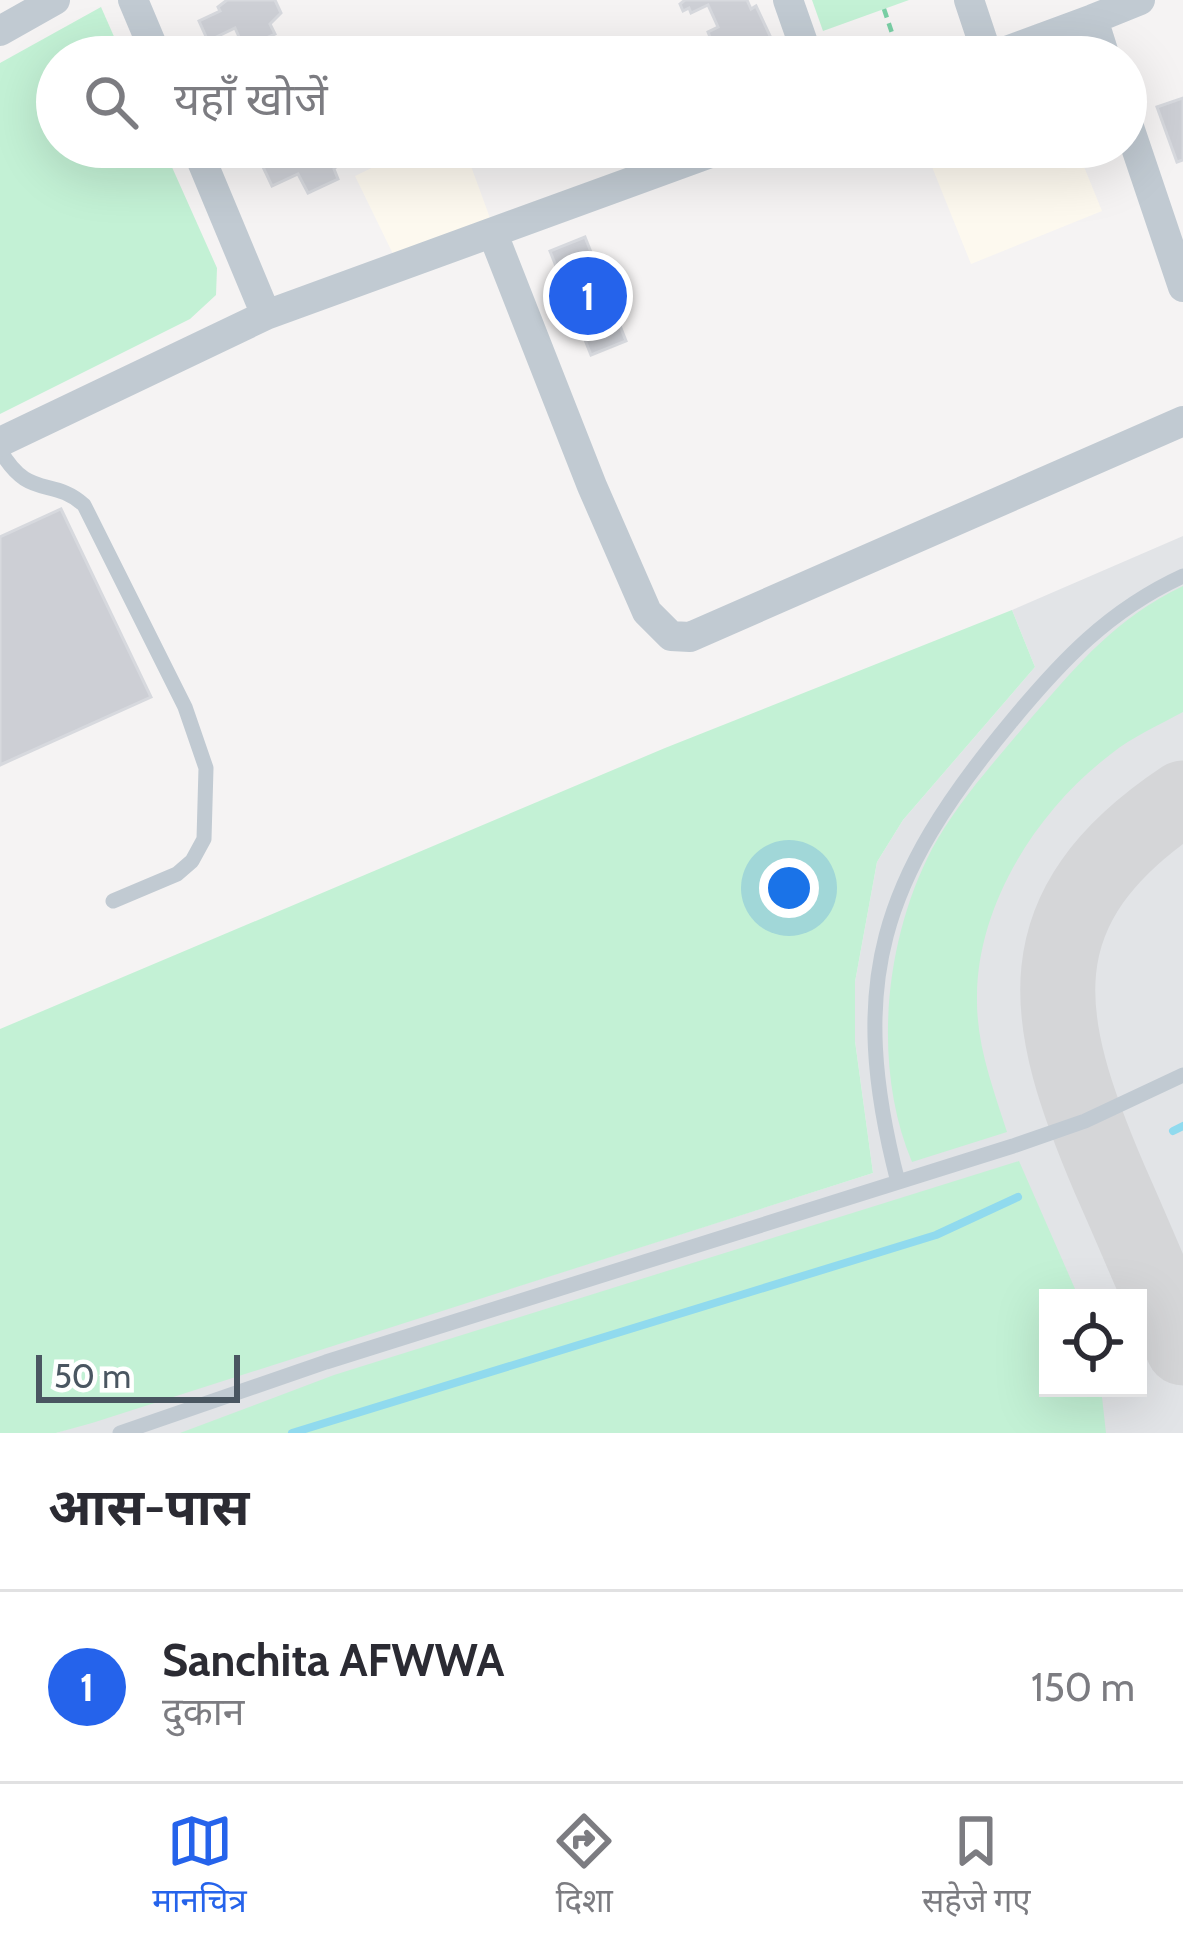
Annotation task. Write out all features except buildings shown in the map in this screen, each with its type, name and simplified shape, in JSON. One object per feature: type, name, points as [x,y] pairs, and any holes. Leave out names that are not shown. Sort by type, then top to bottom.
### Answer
[{"type":"street","points":[[0,31],[56,0]]},
{"type":"street","points":[[133,0],[148,36]]},
{"type":"street","points":[[788,0],[801,36]]},
{"type":"street","points":[[969,0],[982,36]]},
{"type":"street","points":[[1046,36],[1140,0]]},
{"type":"street","points":[[1093,19],[1099,36]]},
{"type":"street","points":[[205,168],[266,315]]},
{"type":"street","points":[[0,446],[266,315],[671,168]]},
{"type":"street","points":[[1143,168],[1183,287]]},
{"type":"street","points":[[493,233],[646,611],[671,636],[690,637],[1183,421]]},
{"type":"lane","points":[[0,446],[21,479],[84,505],[185,707],[206,768],[204,839],[192,860],[177,874],[113,902]]},
{"type":"lane","points":[[0,489],[21,479]]},
{"type":"lane","points":[[898,1182],[878,1076],[877,982],[884,938],[913,860],[940,813],[1058,669],[1120,609],[1183,576]]},
{"type":"lane","points":[[120,1433],[326,1362],[1085,1121],[1183,1076]]},
{"type":"path","points":[[884,9],[893,36]]},
{"type":"shaded area","points":[[372,168],[472,168],[490,218],[393,254],[355,176]]},
{"type":"shaded area","points":[[932,168],[1085,168],[1102,211],[971,264]]},
{"type":"shaded area","points":[[1183,536],[1183,1433],[56,1433],[873,1173],[855,1041],[855,982],[877,862],[903,820],[1035,667],[1012,610]]},
{"type":"green space","points":[[812,0],[909,0],[823,31]]},
{"type":"green space","points":[[101,7],[114,36],[49,36]]},
{"type":"green space","points":[[36,43],[36,168],[172,168],[217,268],[216,295],[190,319],[0,414],[0,63]]},
{"type":"green space","points":[[1183,586],[1183,712],[1119,748],[1059,802],[1017,861],[988,928],[980,962],[977,1014],[986,1066],[1007,1132],[912,1162],[892,1086],[889,1004],[903,923],[932,849],[979,781],[1083,660],[1118,627]]},
{"type":"green space","points":[[1012,610],[1035,667],[903,820],[877,862],[855,982],[855,1041],[873,1173],[92,1423],[56,1433],[0,1433],[0,1029],[665,748]]},
{"type":"green space","points":[[1019,1161],[1075,1289],[1039,1289],[1039,1397],[1102,1397],[1106,1433],[180,1433],[334,1375]]},
{"type":"waterway","points":[[1173,1131],[1183,1126]]},
{"type":"waterway","points":[[292,1433],[936,1235],[1018,1197]]},
{"type":"taxiway","points":[[1183,798],[1130,839],[1092,881],[1069,925],[1059,970],[1059,1017],[1069,1068],[1110,1180],[1183,1348]]},
{"type":"place","name":"Sanchita AFWWA","points":[[588,296]]}]
